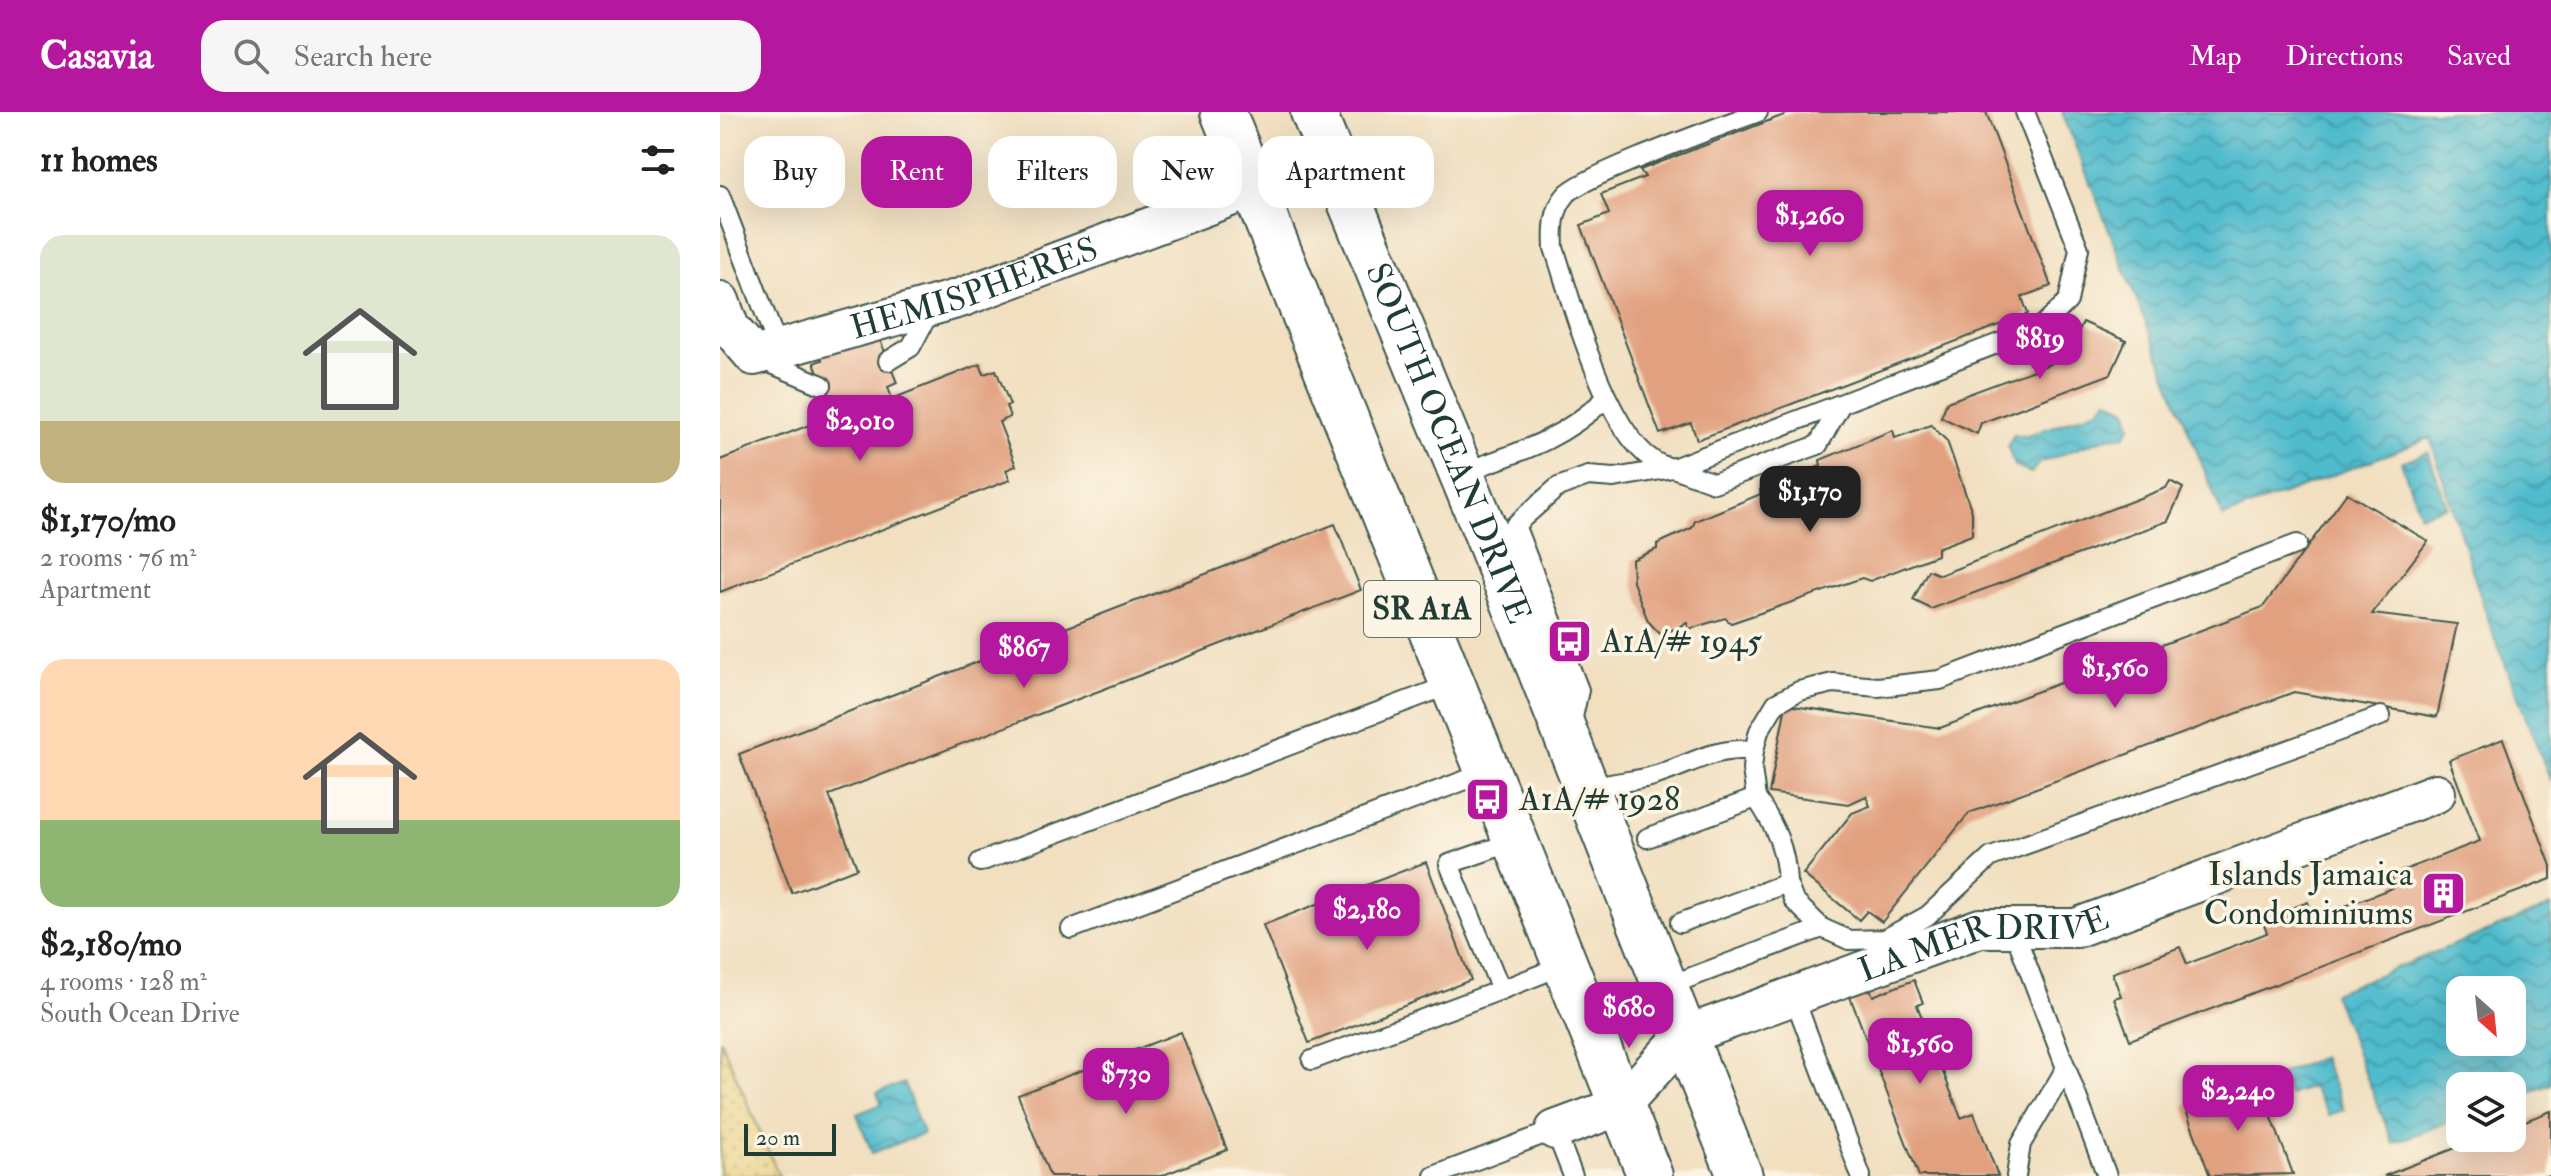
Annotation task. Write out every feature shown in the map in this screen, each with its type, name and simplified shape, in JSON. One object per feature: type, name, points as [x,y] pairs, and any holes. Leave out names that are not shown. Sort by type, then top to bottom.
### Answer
[{"type":"main road","name":"SR A1A","points":[[1223,112],[1650,1176]]},
{"type":"main road","name":"SOUTH OCEAN DRIVE","points":[[1313,112],[1461,473],[1740,1176]]},
{"type":"street","name":"HEMISPHERES","points":[[767,353],[933,306],[1163,225],[1254,188]]},
{"type":"street","points":[[720,301],[730,328],[767,353]]},
{"type":"street","name":"LA MER DRIVE","points":[[1555,1130],[1620,1106],[1684,1036],[1980,928],[2076,928],[2436,793]]},
{"type":"lane","points":[[1758,112],[1603,174],[1566,194],[1553,224],[1554,248],[1605,399],[1651,461],[1714,483],[1810,449],[1825,436],[1841,404]]},
{"type":"lane","points":[[1568,741],[1579,690],[1515,525],[1558,487],[1588,476],[1614,478],[1673,468],[2041,327],[2068,301],[2079,249],[2025,112]]},
{"type":"lane","points":[[722,205],[767,353],[822,385]]},
{"type":"lane","points":[[888,361],[911,347],[933,306]]},
{"type":"lane","points":[[1461,473],[1551,441],[1575,427],[1605,399]]},
{"type":"lane","points":[[2297,544],[1940,680],[1878,687],[1833,683],[1799,691],[1776,703],[1759,731],[1752,769],[1756,798],[1776,829],[1787,862],[1787,883],[1794,901],[1822,928],[1849,940],[1885,939],[1927,916],[1991,857],[2381,716]]},
{"type":"lane","points":[[980,862],[1452,684]]},
{"type":"lane","points":[[1588,790],[1619,780],[1652,776],[1724,749],[1754,750]]},
{"type":"lane","points":[[1071,929],[1487,772]]},
{"type":"lane","points":[[1647,838],[1756,798]]},
{"type":"lane","points":[[1501,990],[1449,864],[1515,841]]},
{"type":"lane","points":[[1680,923],[1787,883]]},
{"type":"lane","points":[[1665,987],[1822,928]]},
{"type":"lane","points":[[2013,928],[2107,1176]]},
{"type":"lane","points":[[1312,1060],[1564,965]]},
{"type":"lane","points":[[1794,997],[1861,1176]]},
{"type":"lane","points":[[2016,1176],[2021,1144],[2066,1068]]},
{"type":"lane","points":[[1434,1176],[1555,1130],[1573,1176]]},
{"type":"sand","points":[[720,1039],[779,1176],[720,1176]]},
{"type":"water","points":[[2062,112],[2551,112],[2551,782],[2489,623],[2430,438],[2223,517]]},
{"type":"water","points":[[2108,399],[2128,410],[2131,426],[2124,437],[2111,436],[2039,463],[2031,473],[2014,466],[2008,446],[2014,434],[2027,436],[2098,410]]},
{"type":"water","points":[[2428,452],[2447,506],[2420,515],[2401,462]]},
{"type":"water","points":[[2551,906],[2551,1084],[2526,1094],[2526,1072],[2446,1072],[2446,1123],[2393,1143],[2333,993]]},
{"type":"water","points":[[2322,1057],[2344,1110],[2329,1115],[2312,1087],[2289,1095],[2280,1074]]},
{"type":"water","points":[[904,1083],[923,1134],[872,1153],[857,1114],[882,1104],[877,1093]]},
{"type":"building","points":[[1792,112],[1986,112],[2051,286],[2022,297],[2028,314],[1697,440],[1691,423],[1660,434],[1581,225],[1609,214],[1601,194],[1645,177],[1640,170]]},
{"type":"building","points":[[2083,322],[2126,341],[2111,374],[1981,423],[1977,434],[1941,417],[1947,402],[2066,358]]},
{"type":"building","points":[[869,332],[873,342],[880,340],[897,383],[888,387],[892,399],[980,364],[984,374],[996,370],[1010,405],[1006,406],[1010,417],[999,422],[1016,466],[1006,470],[1010,480],[720,592],[720,460],[840,413],[838,407],[832,409],[814,363],[822,360],[819,352]]},
{"type":"building","points":[[1931,425],[1947,441],[1972,512],[1972,535],[1937,548],[1937,555],[1870,581],[1862,578],[1731,623],[1725,618],[1689,629],[1687,623],[1661,635],[1648,621],[1633,582],[1632,560],[1692,528],[1695,521],[1761,494],[1760,490],[1821,466],[1820,460],[1893,430],[1895,438]]},
{"type":"building","points":[[2170,481],[2183,488],[2168,521],[1931,609],[1913,600],[1928,570],[1940,575],[2166,488]]},
{"type":"building","points":[[2347,493],[2428,541],[2372,614],[2457,624],[2437,717],[2294,692],[1969,813],[1882,922],[1867,911],[1859,920],[1803,874],[1852,813],[1870,806],[1866,796],[1849,804],[1769,793],[1786,705],[1940,728],[2263,607]]},
{"type":"building","points":[[1335,524],[1361,590],[829,795],[857,868],[792,893],[739,754]]},
{"type":"building","name":"Islands Jamaica Condominiums","points":[[2503,739],[2551,866],[2551,879],[2130,1040],[2114,998],[2121,996],[2112,973],[2180,947],[2187,964],[2267,933],[2262,920],[2308,902],[2314,918],[2395,887],[2391,875],[2480,841],[2449,760]]},
{"type":"building","points":[[1426,862],[1471,980],[1309,1043],[1263,925]]},
{"type":"building","points":[[1914,980],[1923,1003],[1917,1005],[1961,1118],[1974,1113],[1998,1176],[1919,1176],[1849,994],[1869,986],[1873,996]]},
{"type":"building","points":[[1181,1032],[1227,1150],[1161,1176],[1050,1176],[1018,1095]]},
{"type":"building","points":[[2257,1078],[2293,1174],[2210,1176],[2184,1105]]},
{"type":"building","points":[[2551,1111],[2551,1176],[2384,1176],[2446,1152],[2526,1152],[2526,1121]]},
{"type":"place","name":"A1A/# 1945","points":[[1570,641]]},
{"type":"place","name":"A1A/# 1928","points":[[1488,799]]},
{"type":"place","name":"Islands Jamaica Condominiums","points":[[2444,894]]}]
